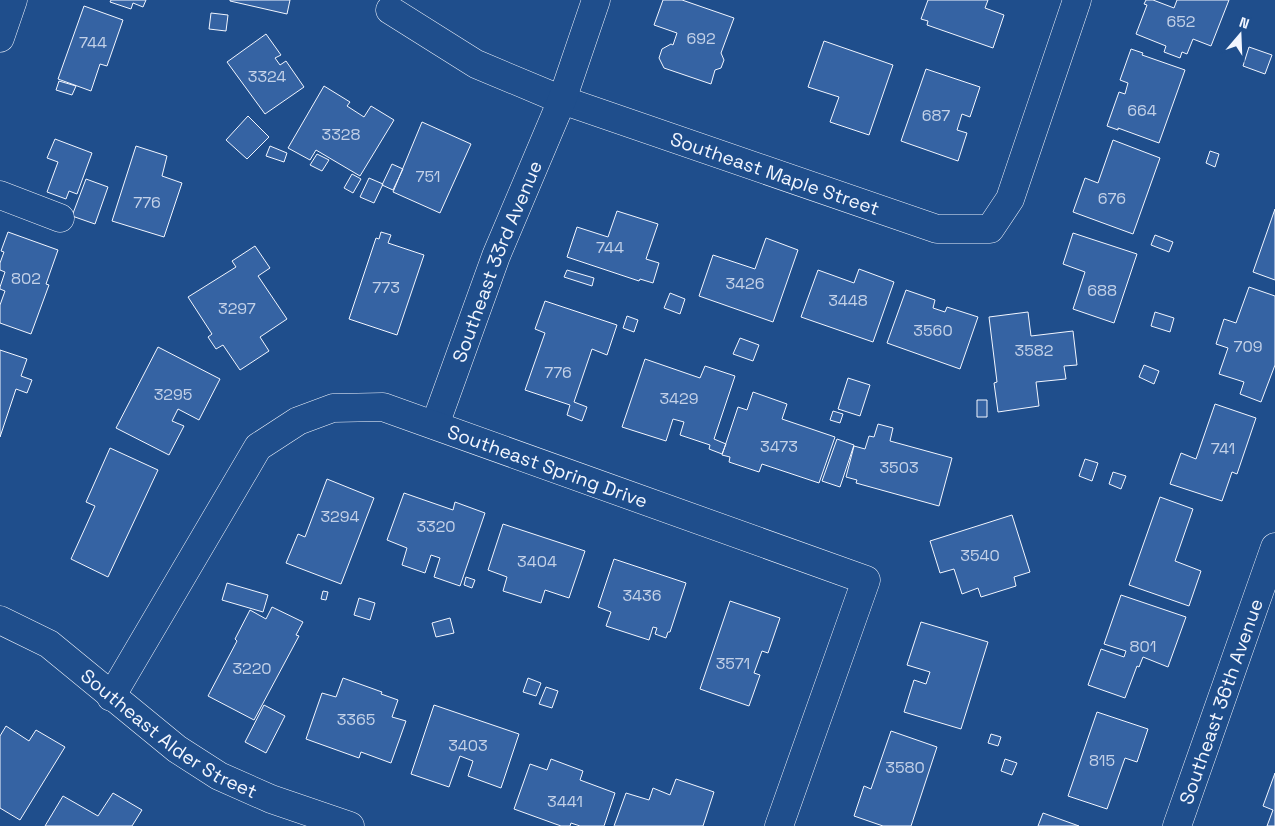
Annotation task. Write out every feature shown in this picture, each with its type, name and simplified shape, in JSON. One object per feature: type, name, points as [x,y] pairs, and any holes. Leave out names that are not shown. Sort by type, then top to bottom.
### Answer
[{"type":"street","points":[[0,38],[13,0]]},
{"type":"street","name":"Southeast 33rd Avenue","points":[[435,425],[496,256],[562,100],[596,0]]},
{"type":"street","name":"Southeast Maple Street","points":[[390,10],[476,64],[562,100],[937,229],[990,229],[1010,199],[1077,0]]},
{"type":"street","points":[[0,195],[60,218]]},
{"type":"street","name":"Southeast Spring Drive","points":[[111,697],[258,447],[298,421],[333,408],[383,407],[866,580],[779,826]]},
{"type":"street","name":"Southeast 36th Avenue","points":[[1177,826],[1275,547]]},
{"type":"street","name":"Southeast Alder Street","points":[[0,620],[49,644],[111,697],[177,749],[219,776],[271,799],[350,826]]},
{"type":"building","points":[[111,0],[146,0],[143,7],[133,3],[131,9],[110,2]]},
{"type":"building","points":[[230,0],[290,0],[287,14]]},
{"type":"building","points":[[663,0],[682,0],[734,18],[721,53],[724,60],[721,68],[715,70],[711,84],[664,68],[659,58],[662,49],[671,44],[673,45],[677,33],[654,25]]},
{"type":"building","points":[[928,0],[988,0],[985,8],[1004,15],[993,48],[927,25],[928,21],[921,19]]},
{"type":"building","points":[[1146,0],[1153,0],[1174,8],[1177,0],[1229,0],[1211,46],[1193,39],[1187,54],[1182,52],[1180,58],[1164,52],[1166,46],[1136,34],[1147,5],[1144,4]]},
{"type":"building","points":[[84,6],[123,20],[107,66],[100,64],[91,91],[58,79]]},
{"type":"building","points":[[211,13],[228,15],[226,31],[209,29]]},
{"type":"building","points":[[266,34],[281,55],[275,58],[280,65],[286,61],[304,87],[265,114],[227,62]]},
{"type":"building","points":[[824,41],[893,65],[869,135],[830,122],[839,97],[808,87]]},
{"type":"building","points":[[1249,47],[1272,55],[1265,74],[1243,66]]},
{"type":"building","points":[[1131,49],[1143,53],[1142,55],[1185,70],[1159,143],[1118,128],[1118,130],[1107,126],[1119,92],[1125,94],[1128,83],[1120,80]]},
{"type":"building","points":[[926,69],[980,87],[970,117],[962,114],[957,130],[967,133],[958,161],[901,141]]},
{"type":"building","points":[[59,81],[76,86],[72,95],[56,90]]},
{"type":"building","points":[[324,86],[350,102],[347,106],[364,117],[371,106],[394,120],[360,176],[316,150],[310,160],[288,148]]},
{"type":"building","points":[[248,116],[269,137],[247,159],[226,140]]},
{"type":"building","points":[[422,122],[471,144],[440,213],[393,192]]},
{"type":"building","points":[[55,139],[92,153],[77,194],[69,191],[66,199],[47,192],[58,162],[47,158]]},
{"type":"building","points":[[1113,140],[1160,158],[1133,234],[1073,212],[1085,178],[1098,183]]},
{"type":"building","points":[[136,146],[167,156],[162,176],[182,183],[164,237],[112,221]]},
{"type":"building","points":[[270,146],[287,153],[284,162],[266,156]]},
{"type":"building","points":[[1210,151],[1219,154],[1215,167],[1206,163]]},
{"type":"building","points":[[317,154],[329,160],[322,171],[310,165]]},
{"type":"building","points":[[392,164],[403,169],[393,190],[382,185]]},
{"type":"building","points":[[352,174],[361,179],[353,193],[344,188]]},
{"type":"building","points":[[369,178],[383,184],[374,203],[360,197]]},
{"type":"building","points":[[86,179],[108,187],[95,224],[72,216]]},
{"type":"building","points":[[1275,209],[1275,280],[1253,272]]},
{"type":"building","points":[[617,211],[658,224],[646,259],[659,263],[653,283],[640,279],[639,281],[567,257],[577,227],[608,237]]},
{"type":"building","points":[[8,232],[58,250],[46,284],[49,285],[31,334],[0,323],[0,305],[5,291],[0,289],[5,272],[0,270],[0,263],[4,252],[1,251]]},
{"type":"building","points":[[381,232],[391,235],[388,243],[424,255],[397,335],[349,319],[376,238],[379,239]]},
{"type":"building","points":[[1073,233],[1137,254],[1114,323],[1073,309],[1085,272],[1063,264]]},
{"type":"building","points":[[1155,235],[1173,242],[1169,252],[1151,245]]},
{"type":"building","points":[[766,238],[798,250],[773,322],[699,296],[713,255],[755,269]]},
{"type":"building","points":[[255,246],[270,268],[258,276],[287,319],[260,337],[269,351],[240,370],[223,345],[216,349],[208,337],[212,334],[188,297],[236,267],[232,261]]},
{"type":"building","points":[[859,269],[894,282],[873,342],[801,317],[818,270],[854,283]]},
{"type":"building","points":[[567,270],[594,278],[592,286],[564,277]]},
{"type":"building","points":[[1249,287],[1275,296],[1275,365],[1261,402],[1240,394],[1244,382],[1219,374],[1228,348],[1216,344],[1224,319],[1236,323]]},
{"type":"building","points":[[906,290],[935,300],[933,308],[945,312],[947,307],[978,317],[960,369],[887,343]]},
{"type":"building","points":[[670,293],[685,299],[680,314],[664,308]]},
{"type":"building","points":[[545,301],[617,325],[607,355],[592,349],[574,402],[587,407],[582,421],[567,415],[570,405],[525,390],[545,333],[535,329]]},
{"type":"building","points":[[1028,312],[1031,336],[1073,331],[1077,365],[1064,366],[1066,379],[1036,382],[1039,406],[998,412],[994,383],[997,382],[989,317]]},
{"type":"building","points":[[1155,312],[1174,318],[1170,332],[1151,326]]},
{"type":"building","points":[[627,316],[638,320],[634,332],[623,328]]},
{"type":"building","points":[[740,338],[759,345],[753,361],[733,354]]},
{"type":"building","points":[[158,347],[220,379],[199,420],[178,409],[172,421],[184,426],[169,455],[116,428]]},
{"type":"building","points":[[0,350],[27,359],[21,376],[32,380],[27,393],[16,389],[0,437]]},
{"type":"building","points":[[645,359],[700,378],[705,366],[735,376],[714,439],[726,444],[722,454],[709,449],[710,445],[680,435],[684,422],[673,419],[666,441],[622,427]]},
{"type":"building","points":[[1144,365],[1159,371],[1154,384],[1139,377]]},
{"type":"building","points":[[848,378],[870,385],[860,416],[838,409]]},
{"type":"building","points":[[753,392],[787,404],[782,419],[835,437],[819,483],[762,464],[759,472],[729,462],[730,457],[722,455],[738,407],[747,410]]},
{"type":"building","points":[[977,400],[987,400],[987,417],[977,417]]},
{"type":"building","points":[[1215,404],[1256,418],[1237,474],[1232,472],[1222,501],[1170,484],[1181,453],[1196,459]]},
{"type":"building","points":[[833,411],[843,414],[840,423],[830,420]]},
{"type":"building","points":[[878,424],[893,428],[890,441],[952,458],[939,506],[856,483],[857,480],[846,477],[854,446],[865,449],[869,436],[874,437]]},
{"type":"building","points":[[837,439],[854,445],[840,487],[822,481]]},
{"type":"building","points":[[110,448],[158,470],[108,577],[71,559],[95,506],[86,502]]},
{"type":"building","points":[[1085,459],[1098,463],[1092,481],[1079,476]]},
{"type":"building","points":[[1113,472],[1126,476],[1121,489],[1109,484]]},
{"type":"building","points":[[327,479],[374,498],[341,584],[286,563],[298,534],[305,537]]},
{"type":"building","points":[[404,493],[453,510],[455,502],[485,513],[460,586],[434,577],[440,558],[431,555],[425,573],[402,565],[407,548],[387,540]]},
{"type":"building","points":[[1160,497],[1193,509],[1175,561],[1201,571],[1189,606],[1129,585]]},
{"type":"building","points":[[1012,515],[1030,572],[1014,577],[1016,586],[981,597],[978,588],[962,594],[954,569],[940,573],[930,541]]},
{"type":"building","points":[[503,524],[585,551],[569,598],[545,590],[541,603],[503,591],[507,577],[488,570]]},
{"type":"building","points":[[614,559],[686,583],[670,632],[668,632],[666,638],[655,634],[657,628],[653,627],[649,640],[606,626],[611,612],[598,607]]},
{"type":"building","points":[[466,577],[475,580],[472,588],[464,585]]},
{"type":"building","points":[[227,583],[268,595],[263,612],[222,600]]},
{"type":"building","points":[[323,591],[328,592],[326,600],[321,599]]},
{"type":"building","points":[[1121,595],[1186,617],[1168,667],[1143,657],[1139,667],[1137,666],[1125,698],[1088,685],[1101,649],[1124,657],[1126,651],[1104,644]]},
{"type":"building","points":[[359,598],[375,603],[370,620],[354,615]]},
{"type":"building","points":[[730,601],[780,618],[768,653],[762,651],[754,673],[760,675],[749,706],[700,689]]},
{"type":"building","points":[[272,607],[303,622],[296,635],[299,636],[254,720],[208,696],[237,641],[235,639],[250,610],[266,619]]},
{"type":"building","points":[[450,618],[454,633],[436,637],[432,623]]},
{"type":"building","points":[[921,622],[988,642],[961,729],[904,712],[914,680],[926,684],[930,672],[907,665]]},
{"type":"building","points":[[343,678],[398,700],[392,717],[406,721],[391,763],[361,752],[359,758],[306,739],[322,693],[336,697]]},
{"type":"building","points":[[528,678],[541,683],[536,696],[523,692]]},
{"type":"building","points":[[546,687],[558,691],[552,708],[539,704]]},
{"type":"building","points":[[264,705],[285,716],[266,753],[245,742]]},
{"type":"building","points":[[434,705],[519,734],[501,788],[468,776],[473,761],[460,756],[449,787],[411,774]]},
{"type":"building","points":[[1097,712],[1148,729],[1137,762],[1125,758],[1107,809],[1068,796]]},
{"type":"building","points":[[6,726],[29,741],[36,730],[65,747],[20,820],[0,808],[0,736]]},
{"type":"building","points":[[891,731],[937,747],[911,826],[883,826],[854,816],[864,786],[871,789]]},
{"type":"building","points":[[991,734],[1001,737],[998,746],[988,743]]},
{"type":"building","points":[[551,759],[583,771],[580,780],[615,793],[604,826],[580,826],[571,823],[570,826],[561,826],[514,809],[530,764],[547,770]]},
{"type":"building","points":[[1005,759],[1017,763],[1012,775],[1001,771]]},
{"type":"building","points":[[1275,773],[1275,826],[1267,826],[1273,810],[1263,806]]},
{"type":"building","points":[[676,779],[714,792],[703,826],[614,826],[626,793],[649,800],[653,788],[670,795]]},
{"type":"building","points":[[113,793],[142,810],[132,826],[45,826],[63,796],[98,816]]},
{"type":"building","points":[[1043,813],[1079,826],[1038,826]]}]
